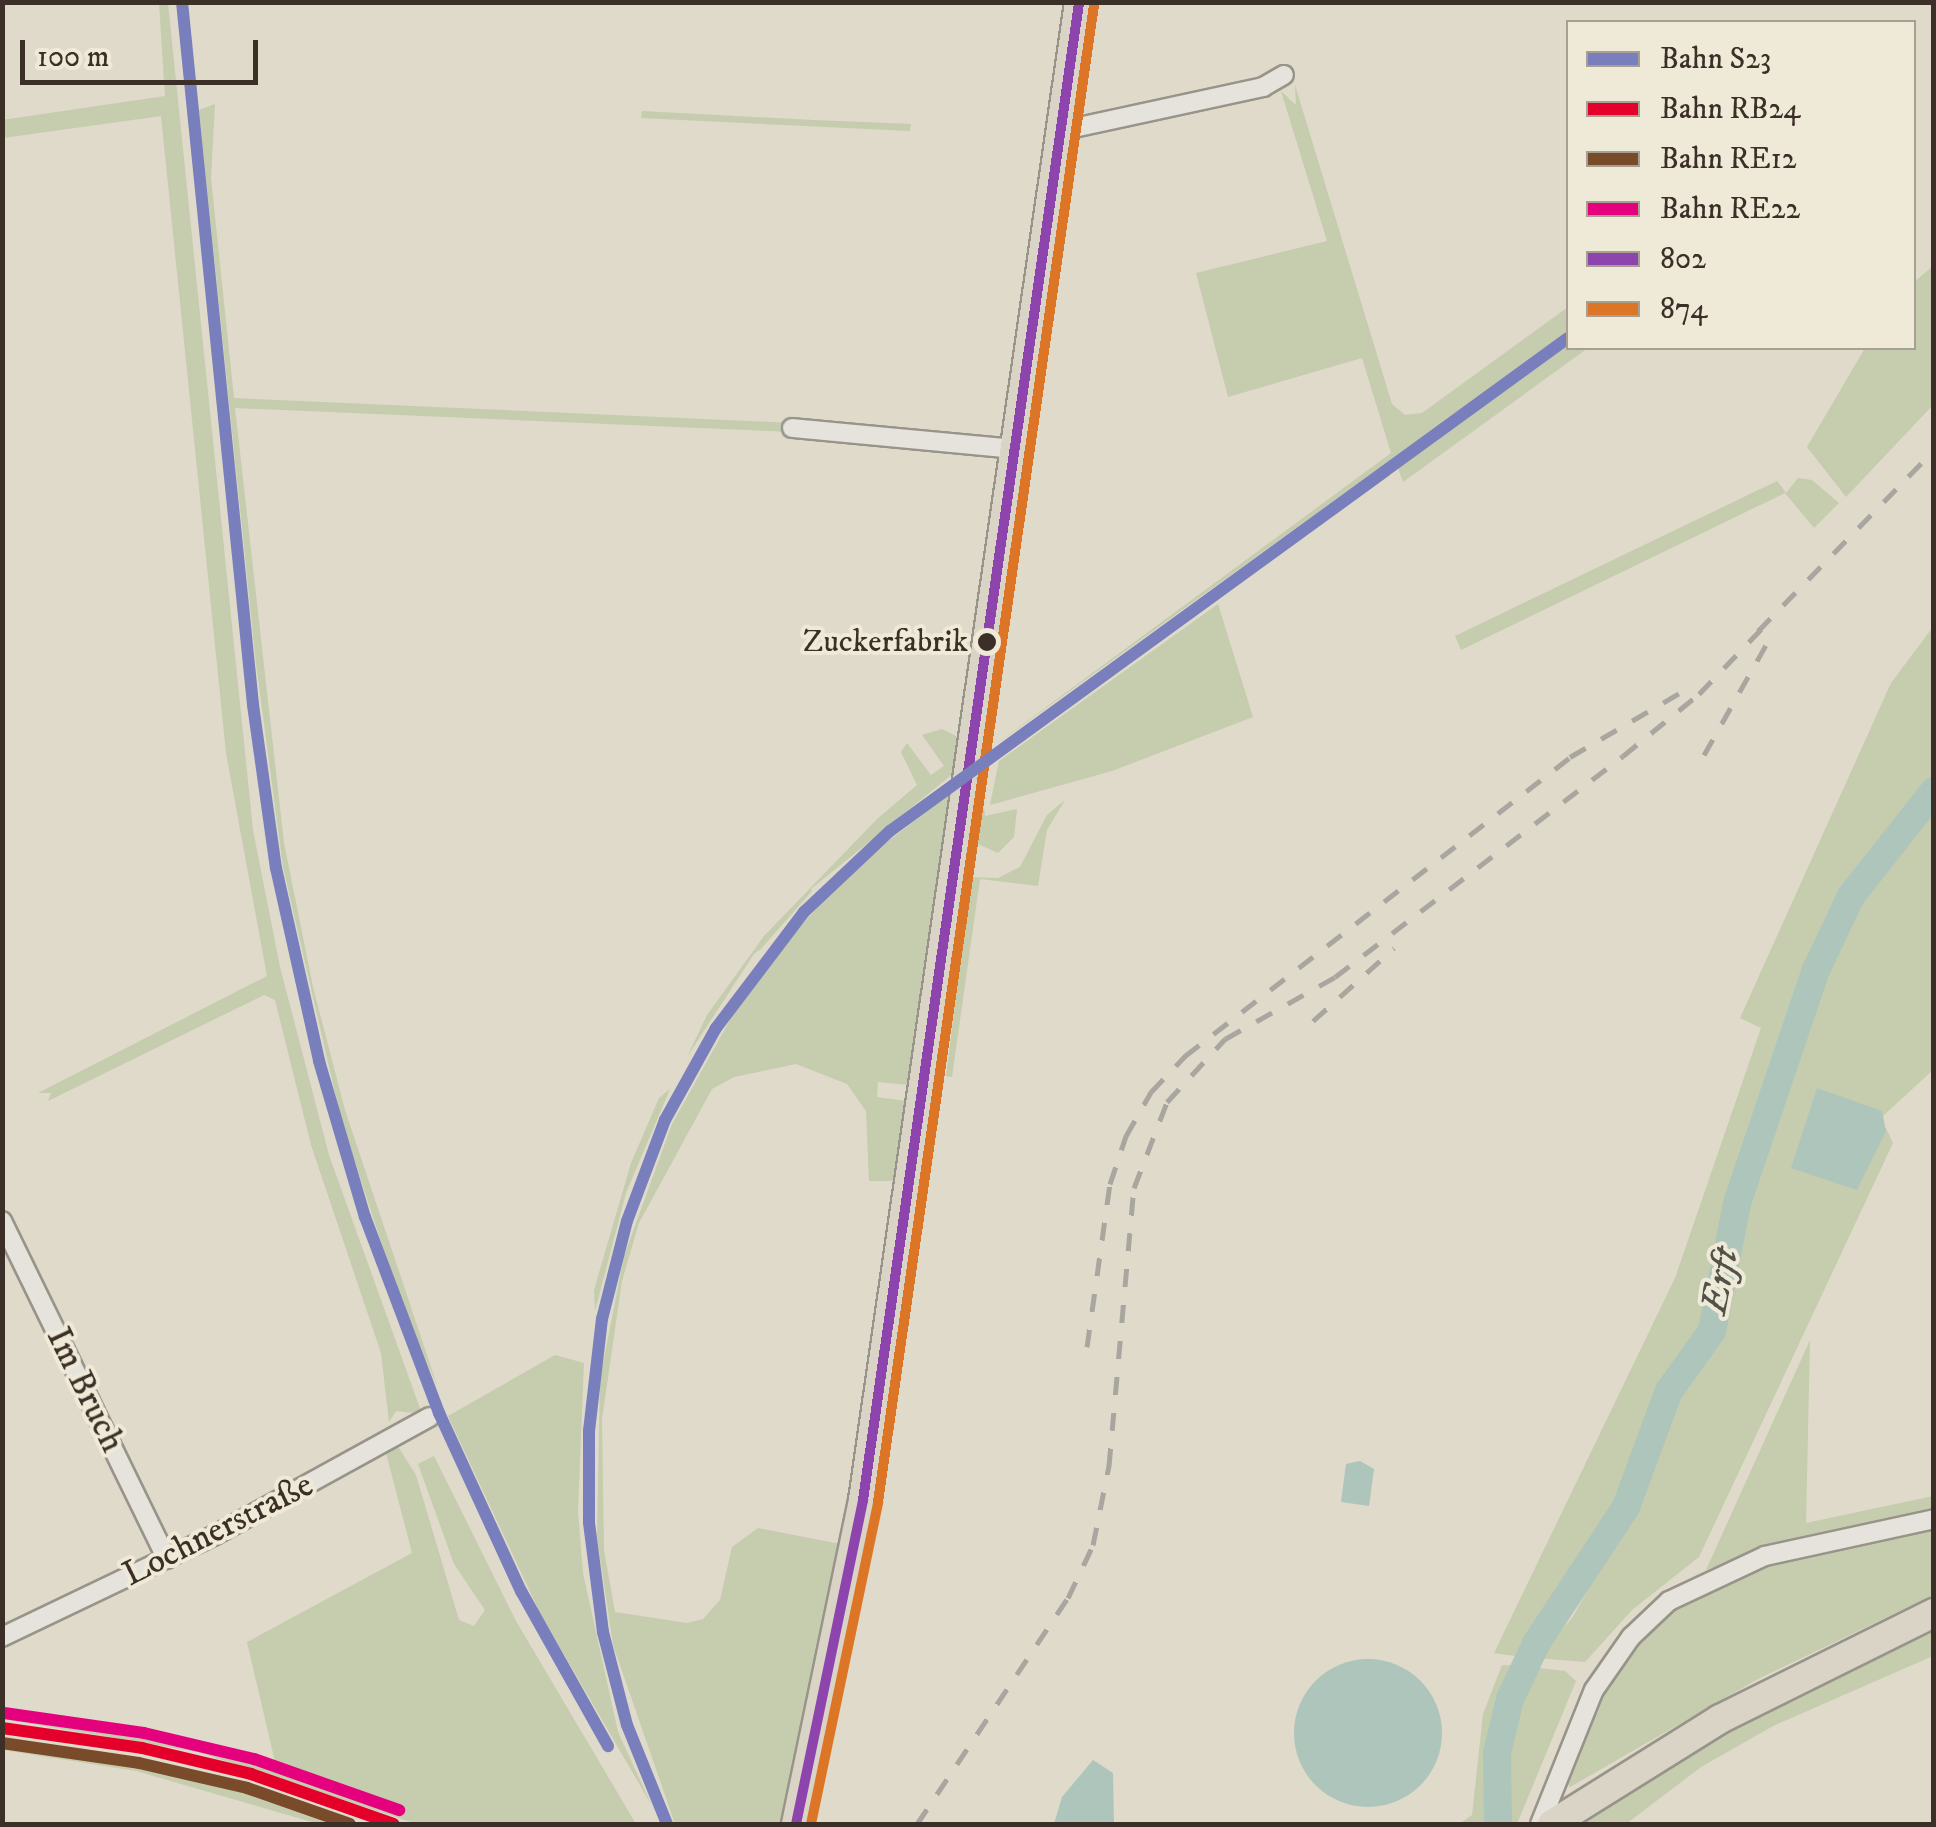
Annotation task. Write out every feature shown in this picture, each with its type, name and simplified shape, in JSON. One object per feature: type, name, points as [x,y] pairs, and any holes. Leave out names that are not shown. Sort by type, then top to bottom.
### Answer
[{"type":"main road","points":[[796,1824],[863,1500],[1079,2]]},
{"type":"main road","points":[[1552,1824],[1760,1697],[1934,1613]]},
{"type":"street","points":[[1060,131],[1263,88],[1284,75]]},
{"type":"street","points":[[792,428],[1014,449]]},
{"type":"street","name":"Im Bruch","points":[[2,1221],[167,1559]]},
{"type":"street","name":"Lochnerstraße","points":[[2,1637],[167,1559],[430,1418]]},
{"type":"street","points":[[1540,1824],[1584,1711],[1620,1650],[1669,1601],[1724,1570],[1791,1549],[1934,1519]]},
{"type":"shaded area","points":[[159,3],[168,3],[253,830],[280,967],[329,1155],[422,1414],[396,1411],[389,1422],[381,1353],[311,1145],[275,1000],[264,995],[48,1101],[51,1093],[38,1093],[267,976],[226,753],[161,116],[3,138],[2,120],[165,96]]},
{"type":"shaded area","points":[[1295,85],[1392,404],[1405,415],[1422,413],[1566,308],[1566,333],[988,750],[1391,453],[1362,358],[1228,397],[1196,273],[1327,241],[1281,91],[1296,105]]},
{"type":"shaded area","points":[[215,104],[211,178],[234,398],[794,423],[793,432],[235,408],[284,843],[313,987],[345,1110],[438,1388],[400,1299],[342,1123],[283,867],[256,664],[199,110]]},
{"type":"shaded area","points":[[642,111],[911,124],[910,131],[804,126],[641,118]]},
{"type":"shaded area","points":[[1933,266],[1933,405],[1846,497],[1807,447],[1864,350],[1916,350],[1916,280]]},
{"type":"shaded area","points":[[1566,345],[1566,350],[1585,350],[1403,482],[1398,468]]},
{"type":"shaded area","points":[[1798,478],[1812,480],[1839,503],[1814,528],[1785,493],[1461,650],[1455,636],[1777,481],[1786,493]]},
{"type":"shaded area","points":[[1218,604],[1253,717],[1112,771],[990,805],[999,761]]},
{"type":"shaded area","points":[[1933,627],[1933,782],[1839,890],[1730,1202],[1701,1335],[1665,1379],[1608,1526],[1522,1657],[1494,1653],[1675,1278],[1761,1028],[1740,1018],[1891,683]]},
{"type":"shaded area","points":[[942,729],[958,737],[955,772],[811,889],[754,954],[687,1057],[707,1015],[764,936],[877,819],[917,785],[901,752],[907,743],[931,775],[944,766],[922,735]]},
{"type":"shaded area","points":[[952,792],[908,1085],[878,1082],[877,1097],[906,1101],[893,1181],[869,1181],[866,1111],[847,1084],[796,1064],[734,1077],[712,1089],[639,1223],[622,1281],[602,1419],[604,1550],[615,1612],[687,1623],[703,1619],[720,1600],[732,1547],[758,1528],[840,1544],[781,1824],[675,1824],[613,1645],[597,1537],[600,1379],[624,1256],[672,1124],[750,984],[848,872]]},
{"type":"shaded area","points":[[1065,800],[1047,830],[1038,886],[980,879],[952,1077],[946,1076],[971,877],[998,878],[1020,867],[1047,815]]},
{"type":"shaded area","points":[[1933,803],[1933,1070],[1883,1116],[1817,1089],[1792,1168],[1886,1128],[1893,1143],[1699,1557],[1632,1610],[1585,1662],[1536,1658],[1572,1618],[1627,1522],[1666,1415],[1715,1339],[1727,1311],[1745,1202],[1840,921]]},
{"type":"shaded area","points":[[984,807],[985,816],[1017,809],[1014,837],[998,853],[976,843]]},
{"type":"shaded area","points":[[1817,1088],[1882,1111],[1886,1131],[1857,1190],[1791,1168]]},
{"type":"shaded area","points":[[670,1089],[626,1193],[595,1311],[594,1290],[631,1163],[659,1098]]},
{"type":"shaded area","points":[[1810,1340],[1806,1523],[1933,1496],[1933,1510],[1772,1545],[1706,1570]]},
{"type":"shaded area","points":[[555,1355],[584,1363],[578,1511],[583,1573],[618,1732],[652,1806],[540,1613],[448,1416]]},
{"type":"shaded area","points":[[397,1445],[416,1475],[459,1620],[474,1626],[485,1610],[454,1564],[418,1464],[434,1456],[516,1621],[636,1824],[417,1824],[198,1752],[3,1719],[123,1730],[276,1766],[247,1642],[412,1553],[385,1449]]},
{"type":"shaded area","points":[[1360,1461],[1374,1469],[1369,1506],[1341,1502],[1346,1464]]},
{"type":"shaded area","points":[[1933,1527],[1933,1595],[1758,1679],[1570,1787],[1564,1780],[1601,1695],[1634,1646],[1674,1608],[1761,1565]]},
{"type":"shaded area","points":[[1933,1627],[1933,1656],[1775,1725],[1701,1767],[1626,1824],[1573,1824],[1713,1738]]},
{"type":"shaded area","points":[[1368,1659],[1396,1665],[1420,1681],[1436,1705],[1442,1733],[1436,1761],[1420,1785],[1396,1801],[1368,1807],[1340,1801],[1316,1785],[1300,1761],[1294,1733],[1300,1705],[1316,1681],[1340,1665]]},
{"type":"shaded area","points":[[1502,1665],[1519,1666],[1493,1743],[1491,1824],[1459,1824],[1472,1815],[1483,1714]]},
{"type":"shaded area","points":[[1530,1667],[1565,1671],[1576,1681],[1517,1824],[1504,1824],[1503,1743]]},
{"type":"shaded area","points":[[3,1742],[193,1775],[355,1824],[319,1824],[136,1771],[3,1750]]},
{"type":"shaded area","points":[[1093,1760],[1113,1773],[1114,1824],[1054,1824],[1062,1797]]},
{"type":"waterway","name":"Erft","points":[[1498,1824],[1497,1753],[1510,1699],[1537,1642],[1626,1507],[1669,1391],[1712,1331],[1737,1203],[1816,970],[1851,896],[1934,791]]},
{"type":"railway","points":[[1758,631],[1930,454]]},
{"type":"railway","points":[[917,1824],[1068,1598],[1093,1545],[1109,1466],[1134,1188],[1167,1102],[1225,1039],[1335,977],[1623,756],[1699,694],[1768,622]]},
{"type":"railway","points":[[1704,755],[1771,636]]},
{"type":"railway","points":[[1087,1347],[1110,1184],[1126,1136],[1151,1092],[1185,1056],[1570,757],[1693,685]]},
{"type":"railway","points":[[1313,1021],[1394,948]]},
{"type":"rail line","name":"S23","points":[[182,2],[253,705],[276,868],[319,1061],[365,1217],[439,1413],[521,1591],[608,1746]]},
{"type":"rail line","name":"S23","points":[[667,1824],[627,1725],[603,1632],[589,1522],[589,1431],[602,1319],[627,1221],[665,1120],[716,1028],[804,912],[890,831],[1566,339]]},
{"type":"rail line","name":"RE22","points":[[4,1713],[144,1733],[254,1759],[399,1810]]},
{"type":"rail line","name":"RB24","points":[[2,1728],[142,1748],[251,1774],[394,1824]]},
{"type":"rail line","name":"RE12","points":[[2,1743],[139,1763],[247,1788],[350,1824]]},
{"type":"transit line","name":"802","points":[[796,1824],[863,1500],[1079,2]]},
{"type":"transit line","name":"874","points":[[811,1824],[878,1502],[1094,4]]},
{"type":"place","name":"Zuckerfabrik","points":[[987,642]]}]
